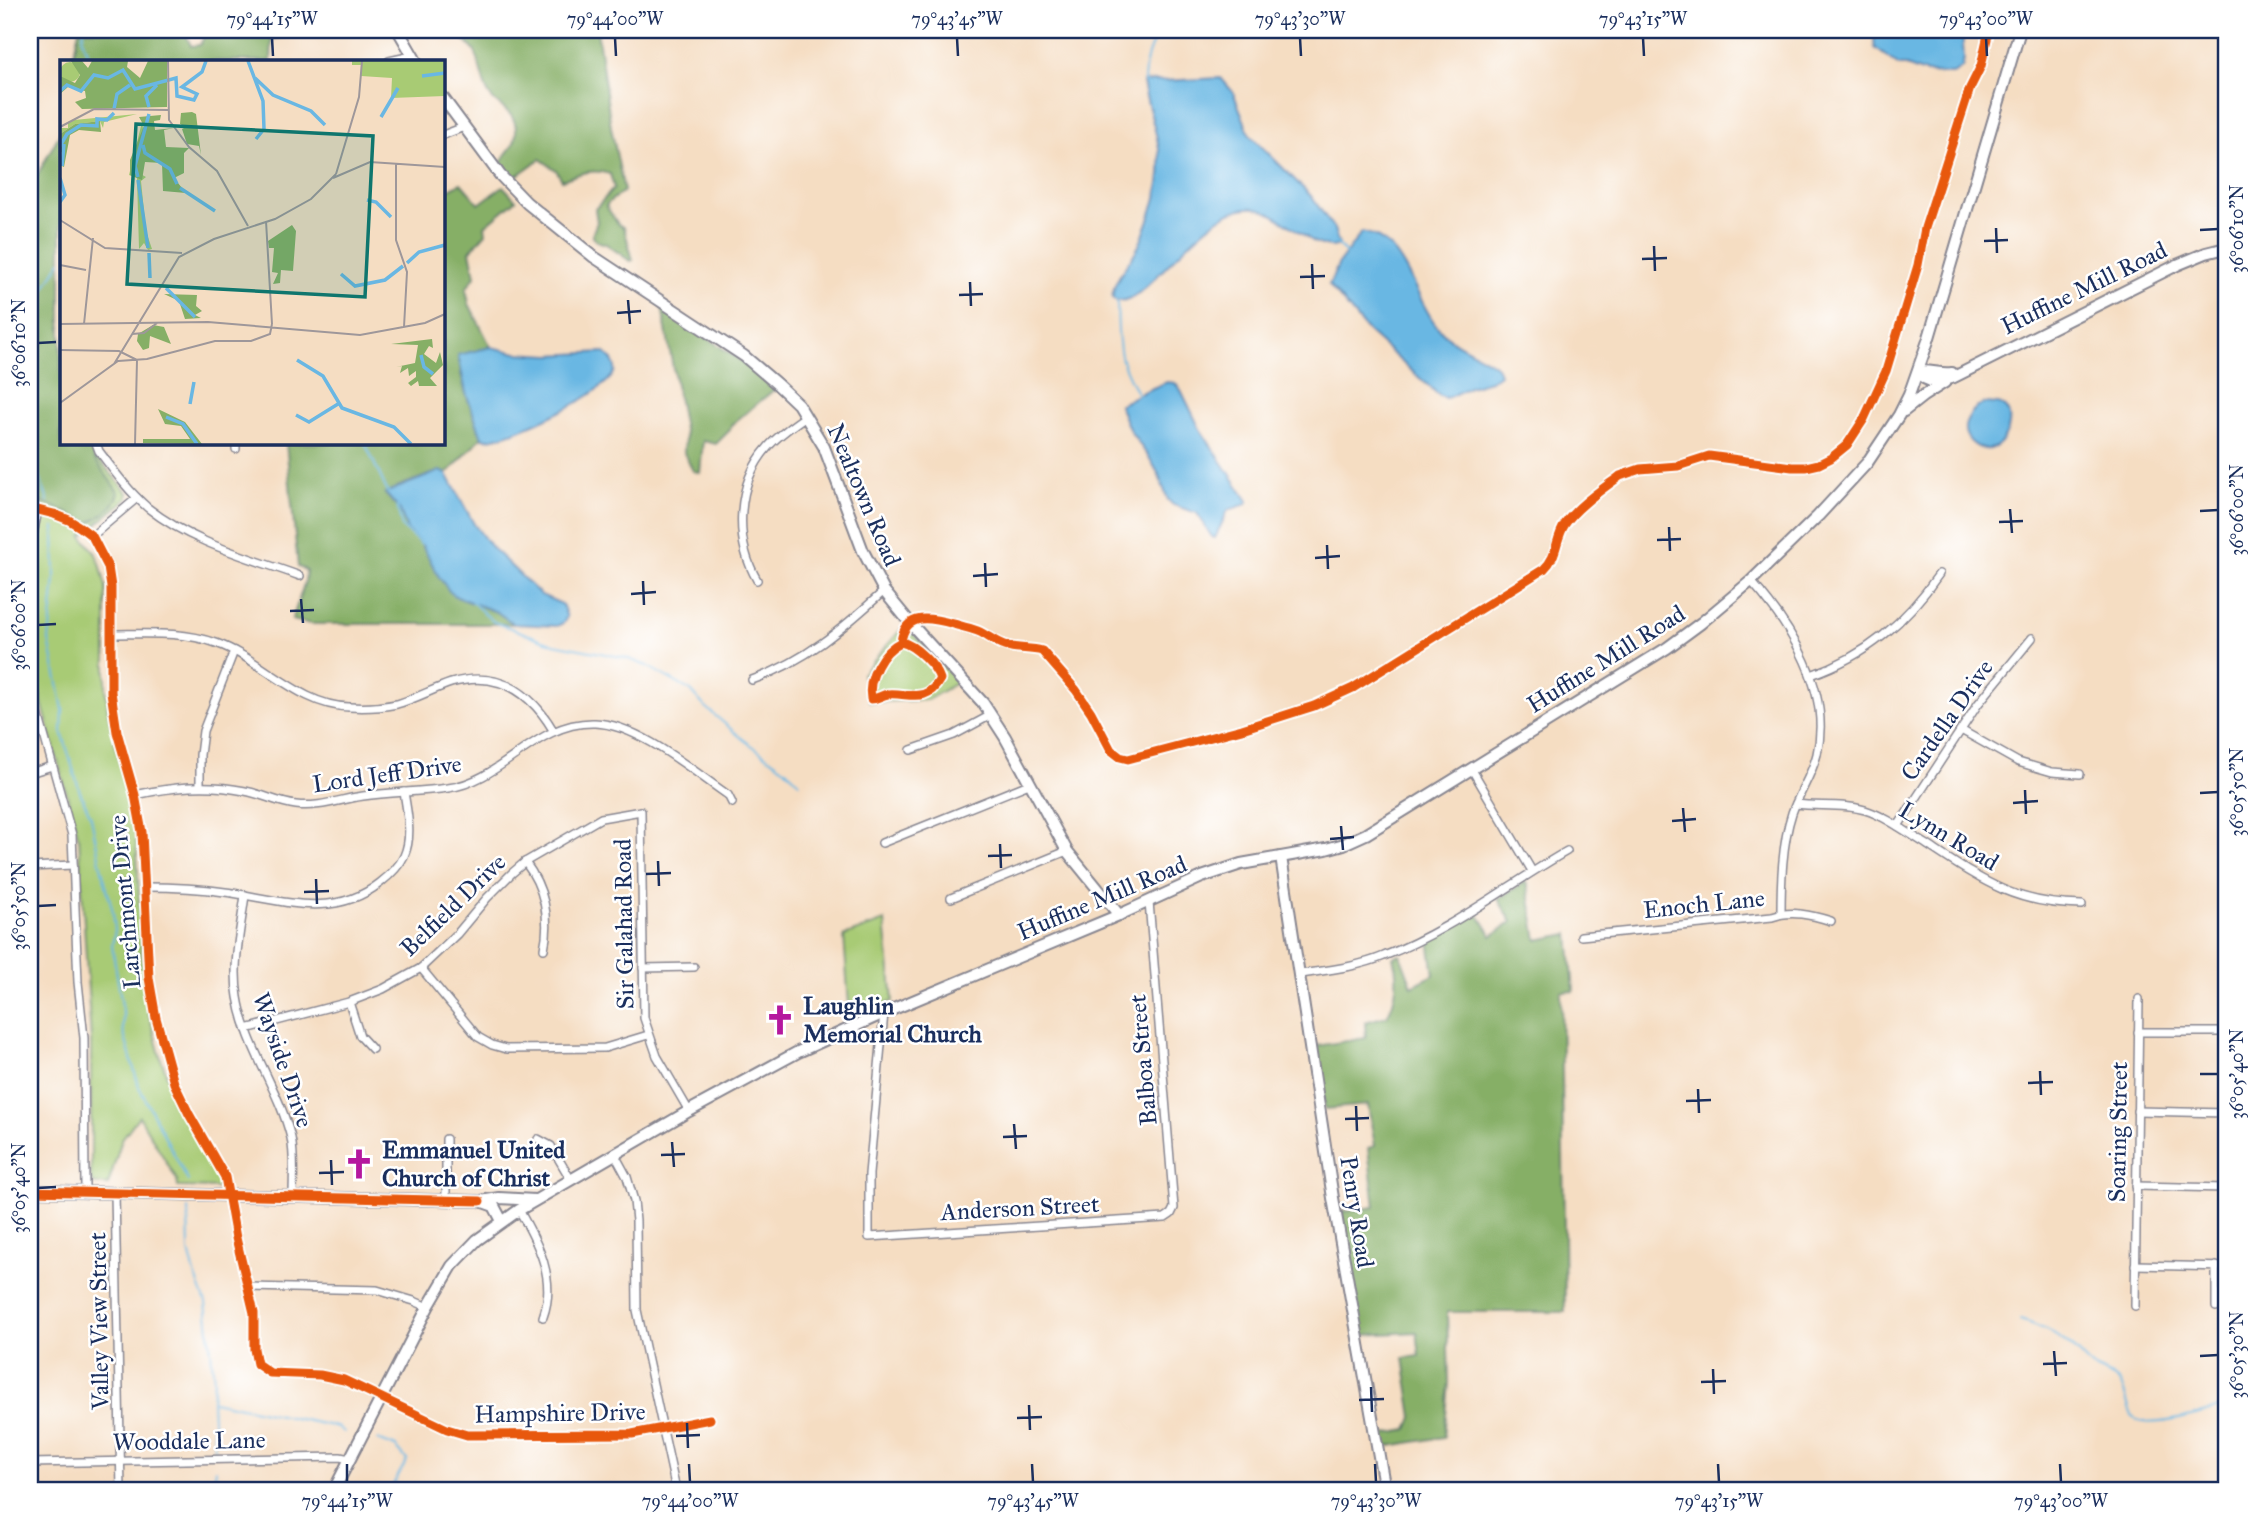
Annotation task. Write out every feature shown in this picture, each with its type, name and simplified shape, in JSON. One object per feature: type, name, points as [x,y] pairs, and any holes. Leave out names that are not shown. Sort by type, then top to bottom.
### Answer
[{"type":"street","points":[[398,30],[414,59]]},
{"type":"street","points":[[1949,379],[1929,381],[1923,379],[1918,372],[2020,30]]},
{"type":"street","name":"Nealtown Road","points":[[444,99],[500,175],[527,203],[594,257],[744,356],[778,384],[806,415],[824,447],[863,551],[884,591],[991,715],[1067,851],[1119,915]]},
{"type":"street","points":[[444,135],[464,127]]},
{"type":"street","name":"Huffine Mill Road","points":[[1899,415],[1923,396],[1962,372],[2177,265],[2226,248]]},
{"type":"street","name":"Huffine Mill Road","points":[[334,1490],[428,1307],[452,1266],[477,1240],[519,1210],[689,1111],[798,1052],[884,1013],[1119,915],[1202,877],[1241,864],[1344,844],[1366,834],[1667,648],[1702,623],[1751,581],[1867,463],[1899,415],[1918,372],[1962,372]]},
{"type":"street","points":[[757,580],[745,551],[741,520],[746,485],[767,447],[806,415]]},
{"type":"street","points":[[96,444],[99,451],[137,498],[165,520],[187,534],[300,576]]},
{"type":"street","points":[[30,550],[34,509],[69,520],[92,536],[137,498]]},
{"type":"street","name":"Larchmont Drive","points":[[92,536],[108,567],[113,711],[142,832],[149,978],[156,1018],[174,1083],[225,1177],[254,1313],[254,1349],[257,1364]]},
{"type":"street","points":[[1811,675],[1844,662],[1882,638],[1913,610],[1939,574]]},
{"type":"street","points":[[1751,581],[1788,630],[1811,675],[1818,707],[1818,746],[1796,804],[1787,841],[1781,914]]},
{"type":"street","points":[[752,680],[795,662],[818,648],[884,591]]},
{"type":"street","points":[[111,634],[179,635],[208,641],[234,651],[305,695],[346,708],[397,704],[451,683],[473,679],[488,680],[515,688],[526,696],[544,716],[552,730]]},
{"type":"street","name":"Cardella Drive","points":[[1898,826],[1961,730],[2000,676],[2032,638]]},
{"type":"street","points":[[200,785],[203,731],[234,651]]},
{"type":"street","points":[[30,685],[72,835],[78,982],[84,1038],[85,1192]]},
{"type":"street","points":[[911,750],[954,735],[991,715]]},
{"type":"street","name":"Lord Jeff Drive","points":[[135,795],[200,785],[248,791],[274,801],[296,805],[317,806],[342,799],[465,785],[552,730],[592,722],[608,723],[644,738],[728,796],[732,803]]},
{"type":"street","points":[[1961,730],[2018,762],[2052,772],[2080,774]]},
{"type":"street","points":[[30,773],[52,766]]},
{"type":"street","points":[[1471,768],[1532,871]]},
{"type":"street","points":[[882,843],[1029,784]]},
{"type":"street","points":[[145,887],[192,887],[294,905],[336,904],[355,898],[373,889],[396,869],[404,856],[409,830],[404,792]]},
{"type":"street","name":"Lynn Road","points":[[1796,804],[1864,810],[1898,826],[1976,877],[2009,893],[2040,902],[2082,905]]},
{"type":"street","name":"Belfield Drive","points":[[246,1029],[349,1002],[383,989],[421,968],[457,934],[503,881],[525,862],[601,818],[641,811]]},
{"type":"street","name":"Sir Galahad Road","points":[[641,811],[644,1018],[657,1056],[689,1111]]},
{"type":"street","points":[[951,898],[1067,851]]},
{"type":"street","points":[[1300,974],[1354,966],[1384,957],[1474,911],[1532,871],[1567,851]]},
{"type":"street","name":"Penry Road","points":[[1281,857],[1333,1198],[1385,1490]]},
{"type":"street","points":[[525,862],[542,888],[547,937],[544,949]]},
{"type":"street","points":[[30,867],[73,865]]},
{"type":"street","name":"Wayside Drive","points":[[245,895],[236,968],[238,997],[246,1029],[285,1118],[292,1141],[293,1197]]},
{"type":"street","name":"Balboa Street","points":[[1149,902],[1174,1208],[1171,1214]]},
{"type":"street","name":"Enoch Lane","points":[[1581,936],[1781,914],[1804,914],[1831,921]]},
{"type":"street","points":[[643,968],[694,967]]},
{"type":"street","points":[[421,968],[478,1037],[492,1045],[506,1049],[605,1048],[648,1035]]},
{"type":"street","name":"Soaring Street","points":[[2135,1306],[2139,999]]},
{"type":"street","points":[[349,1002],[360,1036],[372,1049]]},
{"type":"street","name":"Anderson Street","points":[[884,1013],[869,1174],[869,1237],[1149,1221],[1171,1214]]},
{"type":"street","points":[[2138,1032],[2226,1032]]},
{"type":"street","points":[[2137,1111],[2226,1113]]},
{"type":"street","points":[[446,1139],[446,1200]]},
{"type":"street","points":[[538,1139],[551,1146],[571,1180]]},
{"type":"street","points":[[615,1155],[627,1177],[634,1201],[637,1310],[676,1490]]},
{"type":"street","points":[[2136,1186],[2226,1188]]},
{"type":"street","points":[[30,1191],[538,1200]]},
{"type":"street","name":"Valley View Street","points":[[115,1193],[121,1490]]},
{"type":"street","points":[[480,1201],[494,1206],[502,1222]]},
{"type":"street","points":[[519,1210],[541,1253],[548,1276],[548,1304],[543,1317]]},
{"type":"street","points":[[2136,1265],[2226,1266]]},
{"type":"street","points":[[2216,1266],[2216,1307]]},
{"type":"street","points":[[249,1287],[377,1290],[428,1307]]},
{"type":"street","name":"Hampshire Drive","points":[[257,1364],[270,1373],[320,1375],[344,1381],[447,1429],[467,1435],[632,1434],[710,1419]]},
{"type":"street","name":"Wooddale Lane","points":[[30,1463],[340,1457],[350,1459]]},
{"type":"green space","points":[[79,30],[184,30],[191,46],[200,45],[206,35],[215,31],[236,30],[248,34],[262,30],[315,30],[272,39],[271,60],[72,60]]},
{"type":"green space","points":[[453,30],[597,30],[611,127],[624,191],[606,206],[618,224],[624,228],[633,260],[630,261],[606,244],[596,241],[592,235],[597,222],[595,209],[614,188],[610,174],[591,172],[562,180],[556,170],[540,159],[515,177],[508,175],[501,165],[516,137],[515,124],[506,110],[490,96],[474,51]]},
{"type":"green space","points":[[60,133],[60,444],[89,444],[95,460],[119,493],[107,511],[89,523],[43,502],[30,500],[30,189]]},
{"type":"green space","points":[[461,183],[479,204],[503,186],[516,200],[485,226],[486,233],[470,251],[475,276],[466,289],[469,304],[491,347],[459,355],[464,387],[482,437],[447,474],[440,471],[385,494],[400,510],[407,530],[422,545],[439,577],[457,597],[497,612],[514,624],[311,624],[292,620],[306,570],[298,567],[286,444],[444,444],[444,192]]},
{"type":"green space","points":[[662,307],[744,363],[775,389],[731,425],[730,430],[716,444],[703,441],[700,473],[693,471],[684,453],[685,435]]},
{"type":"green space","points":[[30,450],[33,458],[99,460],[128,493],[128,498],[82,536],[95,552],[106,587],[108,712],[136,832],[142,961],[148,1010],[171,1086],[222,1179],[218,1188],[178,1187],[177,1180],[139,1116],[122,1139],[108,1185],[91,1182],[91,1041],[79,839],[30,659],[30,576],[39,523],[45,507],[30,503]]},
{"type":"green space","points":[[905,625],[958,682],[927,700],[870,702],[862,674]]},
{"type":"green space","points":[[1527,881],[1537,940],[1569,934],[1574,991],[1561,992],[1565,1312],[1447,1312],[1449,1383],[1444,1437],[1383,1447],[1380,1435],[1408,1430],[1413,1417],[1404,1358],[1420,1356],[1417,1332],[1362,1335],[1341,1212],[1375,1207],[1368,1148],[1375,1146],[1368,1105],[1325,1109],[1316,1046],[1366,1038],[1365,1022],[1387,1016],[1393,1002],[1396,979],[1393,957],[1400,954],[1412,986],[1434,975],[1429,940],[1477,912],[1492,936],[1512,922],[1498,899]]},
{"type":"green space","points":[[885,921],[893,1001],[850,1020],[844,936]]},
{"type":"water","points":[[1903,30],[1962,30],[1962,68],[1953,74],[1925,73],[1899,66],[1875,48],[1874,40],[1878,34]]},
{"type":"water","points":[[1221,78],[1233,92],[1250,135],[1311,196],[1334,229],[1339,245],[1331,247],[1316,243],[1262,209],[1235,211],[1214,222],[1194,239],[1140,292],[1126,300],[1113,299],[1115,285],[1141,241],[1160,179],[1159,148],[1143,82]]},
{"type":"water","points":[[1362,232],[1377,237],[1399,258],[1429,314],[1443,333],[1495,365],[1500,374],[1490,381],[1446,398],[1440,396],[1368,332],[1329,285],[1339,263]]},
{"type":"water","points":[[491,347],[517,353],[550,355],[604,352],[610,357],[615,370],[609,380],[578,402],[536,423],[486,439],[482,437],[466,393],[458,355]]},
{"type":"water","points":[[1167,382],[1175,383],[1181,390],[1200,429],[1248,501],[1247,504],[1228,510],[1215,538],[1197,513],[1173,505],[1168,500],[1158,473],[1130,431],[1119,405]]},
{"type":"water","points":[[1985,403],[2001,405],[2007,410],[2009,418],[2005,437],[1991,449],[1981,448],[1971,442],[1965,431],[1970,414]]},
{"type":"water","points":[[440,471],[447,474],[474,524],[491,547],[541,595],[562,604],[567,617],[563,623],[557,626],[514,624],[497,612],[450,592],[422,545],[407,530],[400,510],[385,493]]},
{"type":"waterway","points":[[84,30],[82,39],[91,60]]},
{"type":"waterway","points":[[1146,84],[1144,75],[1148,54],[1162,30]]},
{"type":"waterway","points":[[1337,243],[1347,255]]},
{"type":"waterway","points":[[30,323],[39,297],[60,263]]},
{"type":"waterway","points":[[1117,302],[1122,360],[1139,397]]},
{"type":"waterway","points":[[365,444],[388,493]]},
{"type":"waterway","points":[[30,450],[48,501]]},
{"type":"waterway","points":[[397,506],[402,527],[421,544]]},
{"type":"waterway","points":[[54,527],[55,579],[49,640],[63,709],[62,732],[80,792],[91,817],[113,912],[115,930],[112,946],[123,1011],[123,1030],[139,1087],[188,1181]]},
{"type":"waterway","points":[[472,602],[494,622],[554,644],[626,658],[647,666],[691,691],[705,707],[744,740],[799,782]]},
{"type":"waterway","points":[[188,1208],[189,1251],[206,1303],[214,1380],[212,1401],[215,1455]]},
{"type":"waterway","points":[[2020,1320],[2057,1336],[2093,1367],[2117,1380],[2122,1386],[2131,1413],[2137,1420],[2168,1421],[2226,1406]]},
{"type":"waterway","points":[[213,1401],[337,1427],[344,1432]]},
{"type":"waterway","points":[[378,1440],[396,1447],[407,1460],[390,1490]]},
{"type":"waterway","points":[[213,1490],[216,1469]]},
{"type":"cycle path","points":[[901,642],[908,625],[914,621],[929,619],[974,629],[1009,647],[1042,651],[1076,690],[1111,750],[1128,759],[1242,729],[1314,706],[1353,688],[1544,569],[1552,559],[1562,530],[1570,517],[1620,476],[1640,469],[1678,466],[1709,456],[1792,467],[1806,467],[1831,458],[1847,445],[1864,419],[1886,371],[1918,265],[1925,228],[1970,88],[1981,66],[1989,30]]},
{"type":"cycle path","points":[[30,508],[69,520],[92,536],[108,567],[111,587],[111,692],[117,732],[135,795],[142,832],[149,978],[156,1018],[174,1083],[225,1177],[254,1313],[254,1349],[257,1364],[270,1373],[320,1375],[344,1380],[447,1429],[467,1435],[632,1434],[710,1419]]},
{"type":"cycle path","points":[[901,642],[924,657],[940,679],[935,687],[923,695],[888,694],[871,699],[871,682],[877,666],[882,658],[901,642]]},
{"type":"cycle path","points":[[30,1191],[480,1201]]},
{"type":"place","name":"Laughlin Memorial Church","points":[[780,1020]]},
{"type":"place","name":"Emmanuel United Church of Christ","points":[[359,1164]]}]
